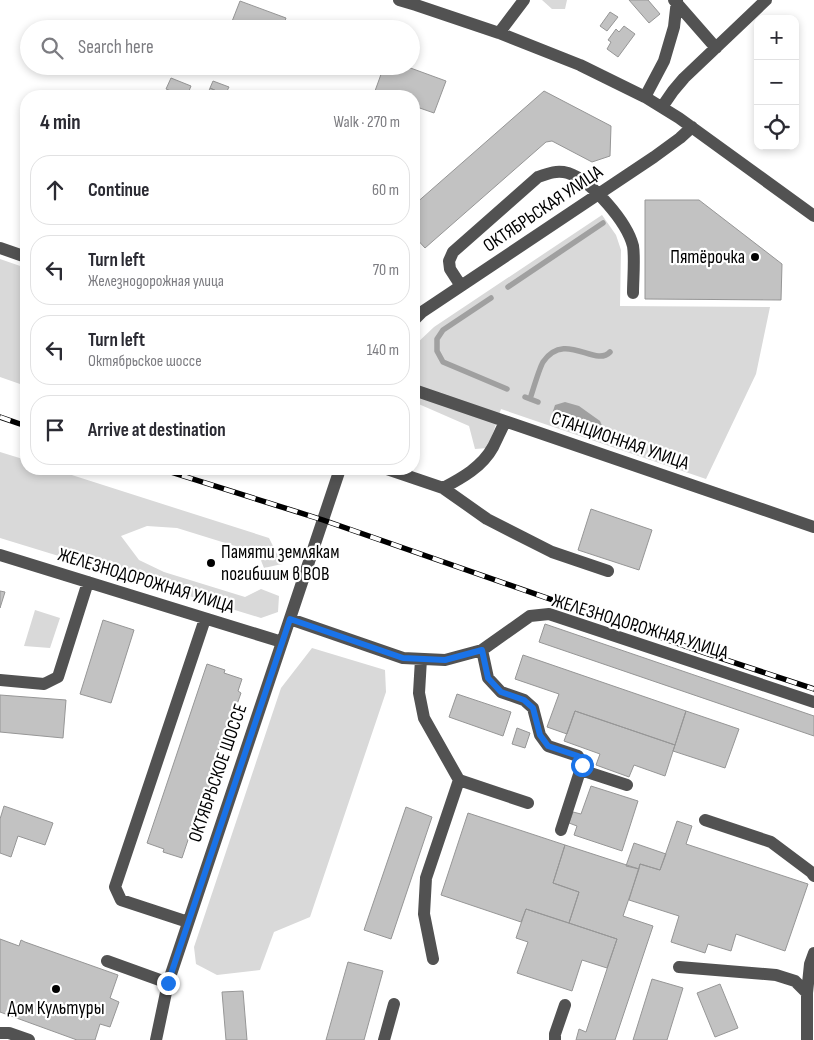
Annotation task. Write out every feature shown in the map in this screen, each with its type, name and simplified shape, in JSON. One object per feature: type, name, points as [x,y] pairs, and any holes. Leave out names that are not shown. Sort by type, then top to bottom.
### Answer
[{"type":"street","points":[[399,0],[499,32],[580,65],[645,97],[692,127],[814,216]]},
{"type":"street","points":[[499,32],[524,0]]},
{"type":"street","points":[[662,107],[672,91],[684,78],[766,0]]},
{"type":"street","points":[[645,97],[664,61],[674,27],[676,1]]},
{"type":"street","points":[[676,1],[716,48]]},
{"type":"street","name":"ОКТЯБРЬСКАЯ УЛИЦА","points":[[420,314],[680,138],[692,127]]},
{"type":"street","points":[[461,286],[450,269],[448,260],[453,252],[538,177],[552,172],[568,173],[586,182],[608,204],[628,232],[633,248],[633,293]]},
{"type":"street","points":[[0,248],[20,255]]},
{"type":"street","name":"СТАНЦИОННАЯ УЛИЦА","points":[[420,392],[814,527]]},
{"type":"street","points":[[443,488],[462,478],[480,464],[492,449],[505,422]]},
{"type":"street","name":"ОКТЯБРЬСКОЕ ШОССЕ","points":[[156,1040],[168,983],[338,475]]},
{"type":"street","points":[[405,475],[443,488],[487,519],[552,552],[608,571]]},
{"type":"street","name":"ЖЕЛЕЗНОДОРОЖНАЯ УЛИЦА","points":[[0,555],[282,642]]},
{"type":"street","points":[[0,680],[44,684],[58,677],[88,582]]},
{"type":"street","name":"ЖЕЛЕЗНОДОРОЖНАЯ УЛИЦА","points":[[290,619],[403,658],[445,660],[482,650],[530,616],[549,614],[814,702]]},
{"type":"street","points":[[188,922],[121,900],[115,887],[205,619]]},
{"type":"street","points":[[482,650],[488,678],[501,692],[524,700],[533,708],[540,735],[548,746],[578,756],[582,765],[561,830]]},
{"type":"street","points":[[421,659],[419,693],[424,718],[459,780],[528,803]]},
{"type":"street","points":[[581,770],[627,785]]},
{"type":"street","points":[[433,959],[424,914],[426,878],[459,780]]},
{"type":"street","points":[[705,820],[771,842],[814,876]]},
{"type":"street","points":[[808,1040],[807,993],[810,964],[814,953]]},
{"type":"street","points":[[107,961],[168,983]]},
{"type":"street","points":[[679,967],[776,975],[795,981],[807,993]]},
{"type":"street","points":[[384,1040],[394,1004]]},
{"type":"street","points":[[555,1040],[555,1034],[565,1005]]},
{"type":"street","points":[[3,1032],[28,1040]]},
{"type":"shaded area","points":[[542,0],[567,0],[565,9],[552,9]]},
{"type":"shaded area","points":[[602,215],[616,235],[621,250],[620,306],[770,307],[756,374],[706,479],[501,409],[488,448],[475,449],[469,426],[420,405],[420,340],[434,327]]},
{"type":"shaded area","points":[[0,259],[20,266],[20,384],[0,377]]},
{"type":"shaded area","points":[[565,402],[579,406],[600,421],[603,428],[601,434],[594,438],[558,425],[551,417],[555,405]]},
{"type":"shaded area","points":[[0,452],[20,458],[20,475],[72,475],[269,538],[282,564],[264,568],[258,553],[177,528],[147,526],[121,536],[139,560],[164,572],[245,597],[261,589],[279,596],[278,612],[261,618],[0,538]]},
{"type":"shaded area","points":[[35,610],[60,618],[50,648],[24,646]]},
{"type":"shaded area","points":[[312,648],[385,670],[386,692],[310,917],[274,932],[260,970],[217,975],[196,964],[194,947],[281,688]]},
{"type":"building","points":[[629,0],[648,0],[660,14],[649,23]]},
{"type":"building","points":[[240,1],[286,18],[285,20],[233,20]]},
{"type":"building","points":[[610,12],[618,17],[607,31],[600,26]]},
{"type":"building","points":[[624,26],[635,34],[618,57],[607,49],[611,42],[608,40],[616,29],[619,32]]},
{"type":"building","points":[[420,71],[446,81],[434,113],[420,108],[420,90],[375,90],[381,75],[420,75]]},
{"type":"building","points":[[171,78],[191,86],[189,90],[166,89]]},
{"type":"building","points":[[213,81],[229,87],[228,90],[214,90],[210,88]]},
{"type":"building","points":[[544,91],[611,126],[610,156],[592,162],[552,141],[546,142],[425,248],[420,243],[420,200]]},
{"type":"building","points":[[645,200],[699,200],[782,264],[781,300],[645,299]]},
{"type":"building","points":[[591,509],[652,530],[639,570],[578,550]]},
{"type":"building","points":[[0,591],[5,592],[0,608]]},
{"type":"building","points":[[103,620],[134,630],[111,703],[80,694]]},
{"type":"building","points":[[545,624],[814,716],[814,736],[539,642]]},
{"type":"building","points":[[523,655],[686,711],[675,745],[575,711],[567,734],[547,727],[559,694],[515,679]]},
{"type":"building","points":[[207,664],[225,670],[224,673],[242,679],[238,691],[241,693],[235,710],[232,709],[226,727],[229,728],[223,745],[220,745],[209,779],[211,780],[206,798],[203,797],[198,811],[201,812],[192,838],[189,837],[182,858],[163,852],[164,849],[147,843]]},
{"type":"building","points":[[457,694],[511,712],[503,736],[449,717]]},
{"type":"building","points":[[0,695],[66,700],[63,738],[0,732]]},
{"type":"building","points":[[575,711],[675,745],[665,776],[634,765],[629,777],[596,765],[600,754],[564,741]]},
{"type":"building","points":[[686,711],[739,729],[725,768],[673,751]]},
{"type":"building","points":[[517,728],[530,733],[525,748],[512,744]]},
{"type":"building","points":[[591,786],[638,801],[622,851],[574,835],[577,826],[569,823],[573,812],[581,814]]},
{"type":"building","points":[[4,806],[53,823],[45,845],[18,836],[11,857],[0,853],[0,819]]},
{"type":"building","points":[[406,807],[432,817],[391,939],[364,930]]},
{"type":"building","points":[[468,813],[565,845],[553,883],[579,892],[569,923],[526,909],[521,922],[441,895]]},
{"type":"building","points":[[677,821],[692,826],[686,844],[808,884],[785,951],[736,934],[731,951],[708,944],[705,953],[671,942],[679,916],[629,900],[640,864],[660,870]]},
{"type":"building","points":[[634,843],[666,854],[660,870],[640,864],[639,869],[626,866]]},
{"type":"building","points":[[565,845],[639,869],[623,916],[653,926],[615,1040],[576,1040],[579,1029],[586,1032],[617,939],[569,923],[579,892],[553,883]]},
{"type":"building","points":[[526,909],[617,939],[607,968],[582,960],[572,991],[517,973],[528,942],[516,938]]},
{"type":"building","name":"Дом Культуры","points":[[0,939],[19,946],[21,940],[118,975],[110,998],[119,1002],[110,1027],[100,1024],[95,1040],[77,1040],[0,1012]]},
{"type":"building","points":[[348,962],[383,971],[364,1040],[326,1040]]},
{"type":"building","points":[[652,979],[683,988],[667,1040],[633,1040]]},
{"type":"building","points":[[720,984],[738,1028],[715,1037],[697,993]]},
{"type":"building","points":[[243,991],[247,1040],[226,1040],[222,992]]},
{"type":"waterway","points":[[508,287],[603,223]]},
{"type":"waterway","points":[[491,298],[443,330],[437,339],[437,351],[443,362],[507,389]]},
{"type":"waterway","points":[[530,399],[541,365],[552,353],[561,349],[570,349],[596,356],[604,356],[610,352]]},
{"type":"waterway","points":[[525,397],[538,402]]},
{"type":"railway","points":[[0,417],[20,424]]},
{"type":"railway","points":[[180,475],[323,520],[814,689]]},
{"type":"place","name":"Пятёрочка","points":[[755,257]]},
{"type":"place","name":"Памяти землякам погибшим в ВОВ","points":[[211,563]]},
{"type":"place","name":"Дом Культуры","points":[[56,989]]},
{"type":"route","points":[[168,983],[290,619],[403,658],[445,660],[482,650],[488,678],[501,692],[524,700],[533,708],[540,735],[548,746],[578,756],[582,765]]}]
